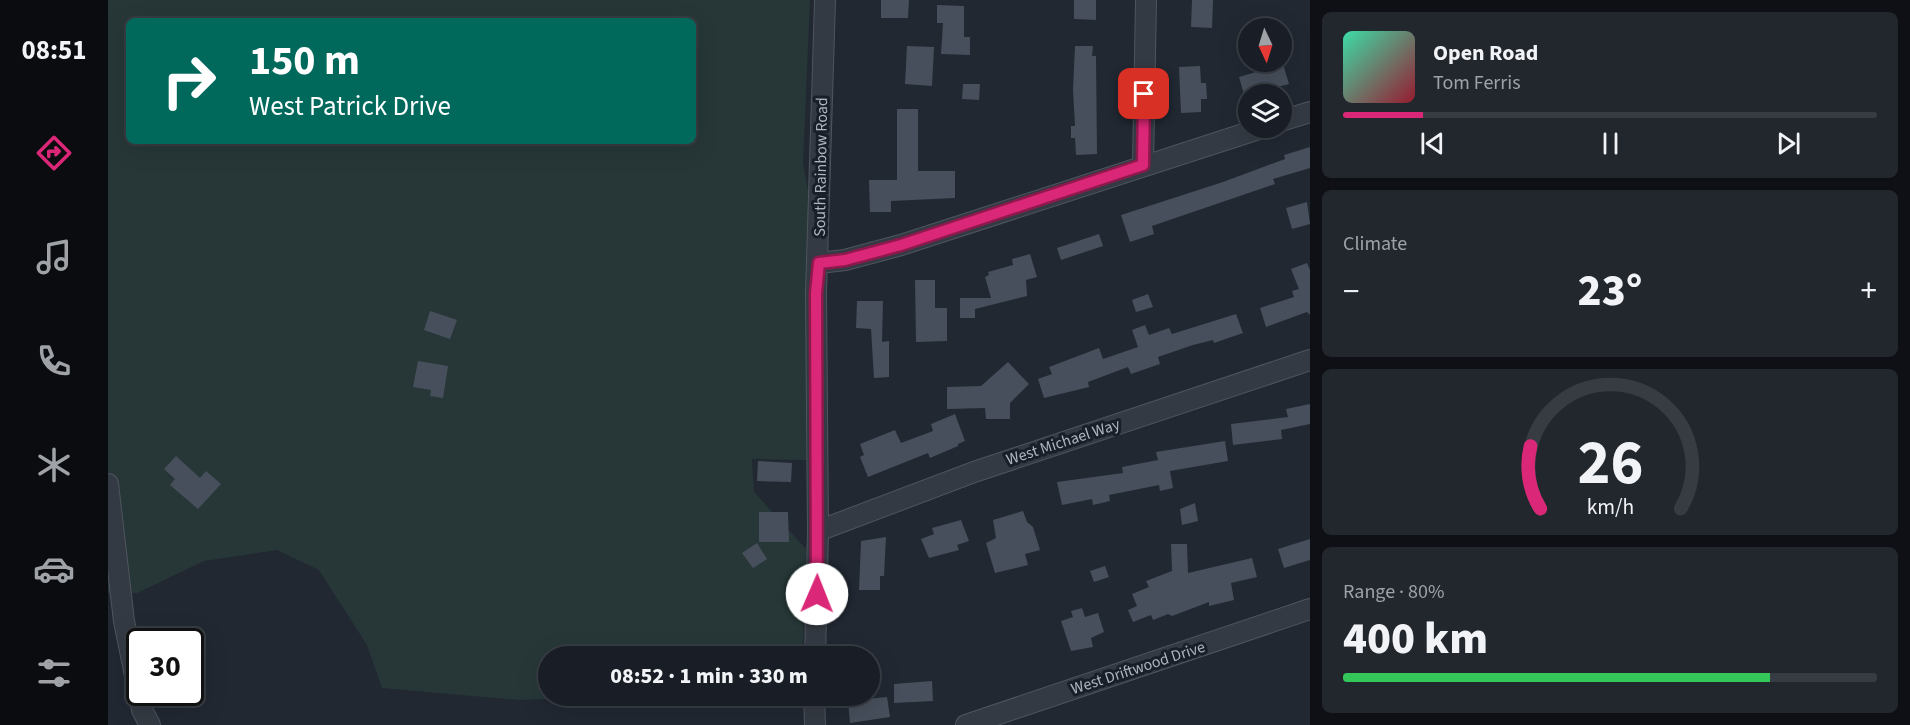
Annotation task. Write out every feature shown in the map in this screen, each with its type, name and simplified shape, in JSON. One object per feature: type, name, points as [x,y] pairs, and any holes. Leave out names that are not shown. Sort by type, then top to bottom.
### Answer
[{"type":"street","name":"South Rainbow Road","points":[[815,646],[818,531],[816,293],[819,263],[825,0]]},
{"type":"street","points":[[1143,165],[1146,0]]},
{"type":"street","points":[[1292,118],[1310,112]]},
{"type":"street","points":[[819,263],[845,260],[901,245],[1238,135]]},
{"type":"street","name":"West Michael Way","points":[[818,531],[974,472],[1310,360]]},
{"type":"street","points":[[108,483],[111,541],[134,673],[142,710],[150,725]]},
{"type":"street","name":"West Driftwood Drive","points":[[966,725],[1310,609]]},
{"type":"street","points":[[814,706],[815,725]]},
{"type":"shaded area","points":[[108,0],[810,0],[803,163],[812,213],[808,460],[752,459],[754,492],[806,549],[803,646],[538,646],[538,699],[520,700],[382,688],[367,645],[319,570],[277,550],[204,561],[137,593],[108,593]]},
{"type":"building","points":[[881,0],[909,0],[908,18],[881,18]]},
{"type":"building","points":[[1074,0],[1096,0],[1096,20],[1074,19]]},
{"type":"building","points":[[1192,0],[1213,0],[1212,28],[1191,27]]},
{"type":"building","points":[[937,5],[964,6],[964,37],[970,37],[970,55],[941,54],[943,23],[937,23]]},
{"type":"building","points":[[907,46],[934,47],[932,86],[905,84]]},
{"type":"building","points":[[1075,46],[1093,46],[1092,56],[1096,56],[1097,154],[1076,155],[1075,138],[1071,138],[1071,126],[1075,126],[1073,90]]},
{"type":"building","points":[[1200,66],[1201,83],[1206,83],[1207,99],[1201,99],[1201,112],[1181,113],[1179,67]]},
{"type":"building","points":[[1256,72],[1285,72],[1289,84],[1241,84],[1239,77]]},
{"type":"building","points":[[963,84],[980,84],[979,100],[962,99]]},
{"type":"building","points":[[897,109],[918,109],[918,171],[955,171],[955,198],[891,201],[891,212],[870,212],[869,180],[897,180]]},
{"type":"building","points":[[1310,147],[1310,168],[1273,179],[1275,184],[1152,226],[1154,234],[1130,242],[1121,215],[1223,182],[1285,159],[1284,155]]},
{"type":"building","points":[[1307,202],[1310,224],[1292,229],[1286,208]]},
{"type":"building","points":[[1099,234],[1103,246],[1061,260],[1057,248]]},
{"type":"building","points":[[1030,254],[1037,277],[1026,280],[1027,296],[975,309],[975,318],[960,318],[960,298],[991,298],[985,277],[989,275],[988,272],[1013,265],[1012,259]]},
{"type":"building","points":[[1307,263],[1310,270],[1310,315],[1307,312],[1266,327],[1260,308],[1294,297],[1292,291],[1299,289],[1291,269]]},
{"type":"building","points":[[915,280],[935,280],[935,308],[947,308],[947,341],[916,342]]},
{"type":"building","points":[[1148,294],[1153,307],[1136,312],[1132,300]]},
{"type":"building","points":[[857,301],[883,301],[882,342],[889,341],[889,377],[874,378],[871,329],[856,328]]},
{"type":"building","points":[[430,311],[457,320],[450,339],[424,330]]},
{"type":"building","points":[[1236,314],[1243,333],[1214,343],[1213,340],[1193,345],[1158,357],[1160,364],[1131,374],[1128,367],[1088,382],[1089,387],[1044,398],[1038,379],[1052,374],[1049,367],[1099,348],[1103,359],[1138,347],[1132,330],[1145,325],[1149,335],[1169,328],[1172,334]]},
{"type":"building","points":[[418,361],[448,366],[443,398],[430,396],[431,390],[413,387]]},
{"type":"building","points":[[1008,362],[1029,384],[1010,403],[1010,419],[986,419],[985,408],[947,409],[947,387],[981,386]]},
{"type":"building","points":[[1310,404],[1310,424],[1281,430],[1282,439],[1233,445],[1231,424],[1288,417],[1286,409]]},
{"type":"building","points":[[955,414],[965,441],[930,458],[928,453],[868,477],[860,457],[864,455],[860,444],[895,430],[901,443],[933,431],[931,424]]},
{"type":"building","points":[[1225,441],[1228,461],[1170,471],[1173,488],[1160,491],[1159,485],[1109,495],[1110,501],[1093,505],[1092,499],[1062,505],[1057,482],[1123,473],[1122,467],[1158,460],[1156,452]]},
{"type":"building","points":[[176,456],[200,478],[206,471],[221,484],[198,509],[170,485],[175,479],[164,469]]},
{"type":"building","points":[[758,461],[792,463],[791,482],[757,481]]},
{"type":"building","points":[[1195,503],[1198,521],[1182,525],[1180,509]]},
{"type":"building","points":[[1023,511],[1027,522],[1033,527],[1040,550],[1025,554],[1028,565],[995,573],[986,543],[996,538],[993,520]]},
{"type":"building","points":[[759,512],[788,512],[789,542],[759,542]]},
{"type":"building","points":[[961,520],[969,541],[957,545],[959,550],[929,558],[921,539],[934,534],[932,528]]},
{"type":"building","points":[[886,537],[884,576],[880,576],[880,590],[859,590],[861,541]]},
{"type":"building","points":[[1310,539],[1310,560],[1284,568],[1278,549]]},
{"type":"building","points":[[757,543],[767,559],[753,568],[742,553]]},
{"type":"building","points":[[1171,544],[1187,544],[1188,573],[1252,558],[1257,577],[1231,583],[1234,600],[1209,606],[1209,602],[1172,616],[1168,614],[1153,620],[1151,615],[1133,622],[1128,610],[1137,606],[1132,594],[1149,587],[1146,581],[1172,571]]},
{"type":"building","points":[[1105,566],[1109,577],[1094,582],[1090,571]]},
{"type":"building","points":[[1082,608],[1085,617],[1098,613],[1104,632],[1091,638],[1093,647],[1071,651],[1061,621],[1073,617],[1071,611]]},
{"type":"building","points":[[932,681],[933,701],[894,703],[894,684]]},
{"type":"building","points":[[887,697],[890,717],[850,723],[848,706],[880,706],[880,698]]},
{"type":"route","points":[[817,594],[816,293],[819,263],[845,260],[901,245],[1143,165],[1144,94]]}]
